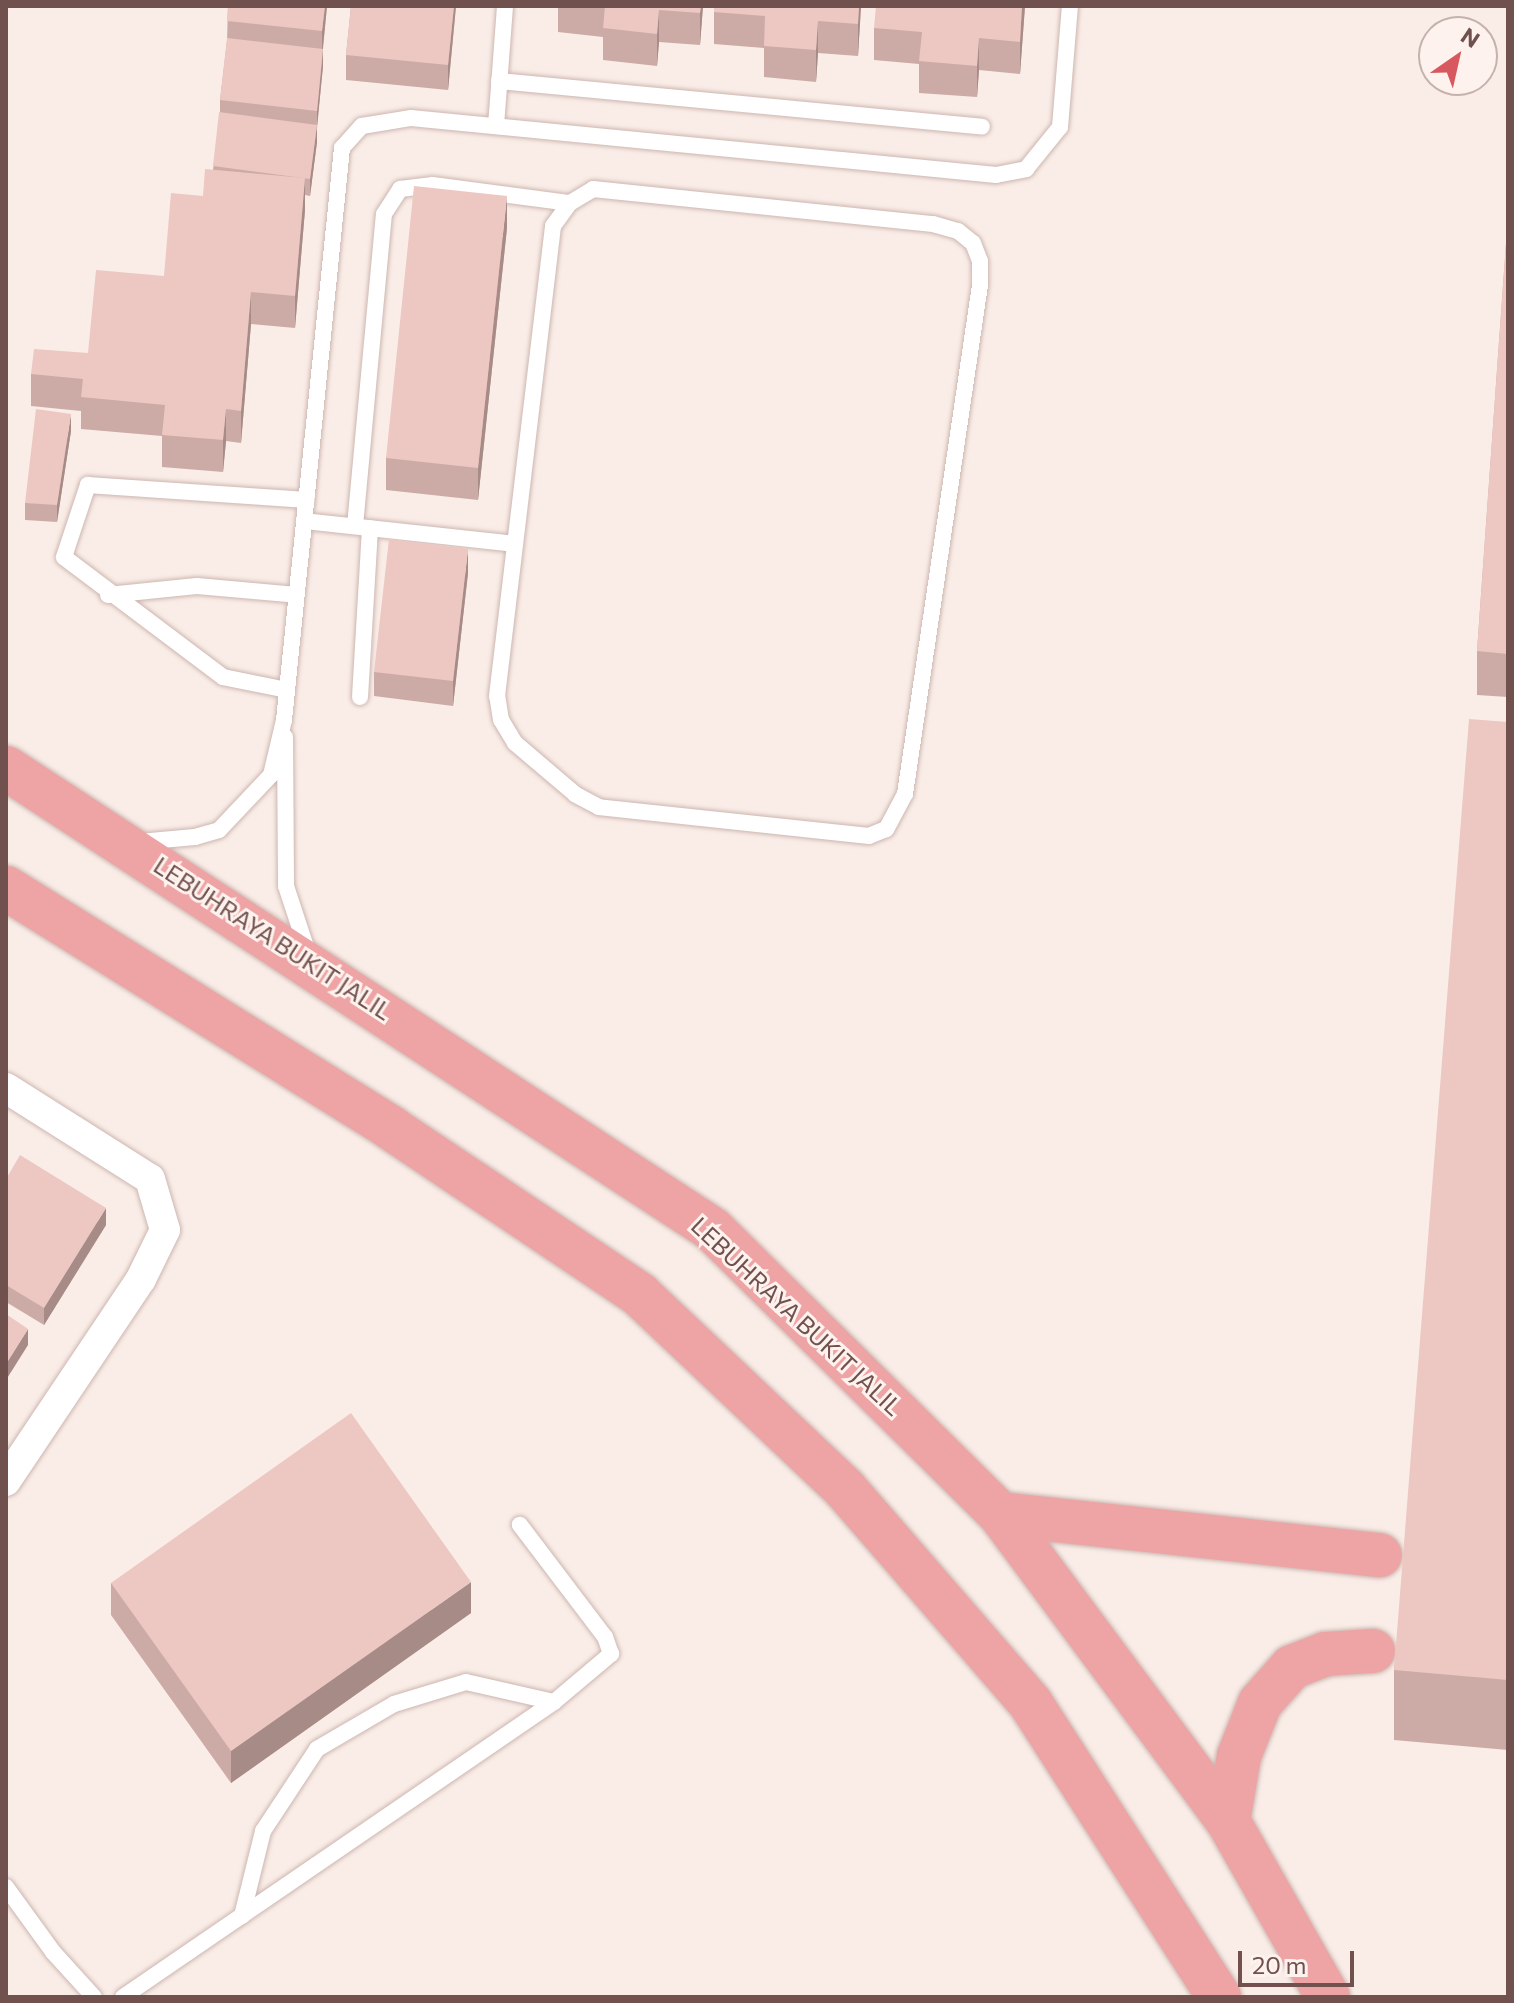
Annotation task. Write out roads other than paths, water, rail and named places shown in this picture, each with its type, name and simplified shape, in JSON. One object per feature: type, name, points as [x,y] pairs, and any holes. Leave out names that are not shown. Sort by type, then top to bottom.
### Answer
[{"type":"highway","name":"LEBUHRAYA BUKIT JALIL","points":[[6,768],[125,841],[712,1229],[1000,1514],[1228,1821],[1328,1997]]},
{"type":"highway","points":[[6,888],[391,1128],[640,1295],[845,1489],[1031,1704],[1219,1997]]},
{"type":"highway","points":[[1000,1514],[1380,1555]]},
{"type":"highway","points":[[1228,1821],[1239,1756],[1260,1703],[1292,1667],[1326,1654],[1373,1651]]},
{"type":"street","points":[[6,1088],[150,1179],[165,1230],[141,1279],[6,1481]]},
{"type":"lane","points":[[496,126],[505,6]]},
{"type":"lane","points":[[314,965],[297,930],[286,886],[284,720],[342,148],[362,126],[388,119],[496,126],[996,175],[1026,169],[1060,127],[1070,6]]},
{"type":"lane","points":[[499,81],[982,127]]},
{"type":"lane","points":[[360,697],[362,527],[384,214],[400,189],[433,185],[570,203]]},
{"type":"lane","points":[[593,189],[623,189],[933,224],[958,231],[973,243],[980,261],[980,285],[898,813],[886,829],[869,836],[599,807],[575,794],[515,743],[501,720],[497,696],[553,226],[570,203],[593,189]]},
{"type":"lane","points":[[287,690],[223,677],[108,595],[64,557],[88,485],[306,500]]},
{"type":"lane","points":[[304,521],[515,544]]},
{"type":"lane","points":[[108,595],[197,586],[297,595]]},
{"type":"lane","points":[[125,841],[195,837],[219,830],[271,775],[284,720]]},
{"type":"lane","points":[[123,1997],[554,1702],[611,1654],[605,1637],[520,1525]]},
{"type":"lane","points":[[242,1916],[263,1831],[317,1749],[394,1704],[466,1682],[554,1702]]},
{"type":"lane","points":[[6,1887],[53,1952],[94,1997]]}]
